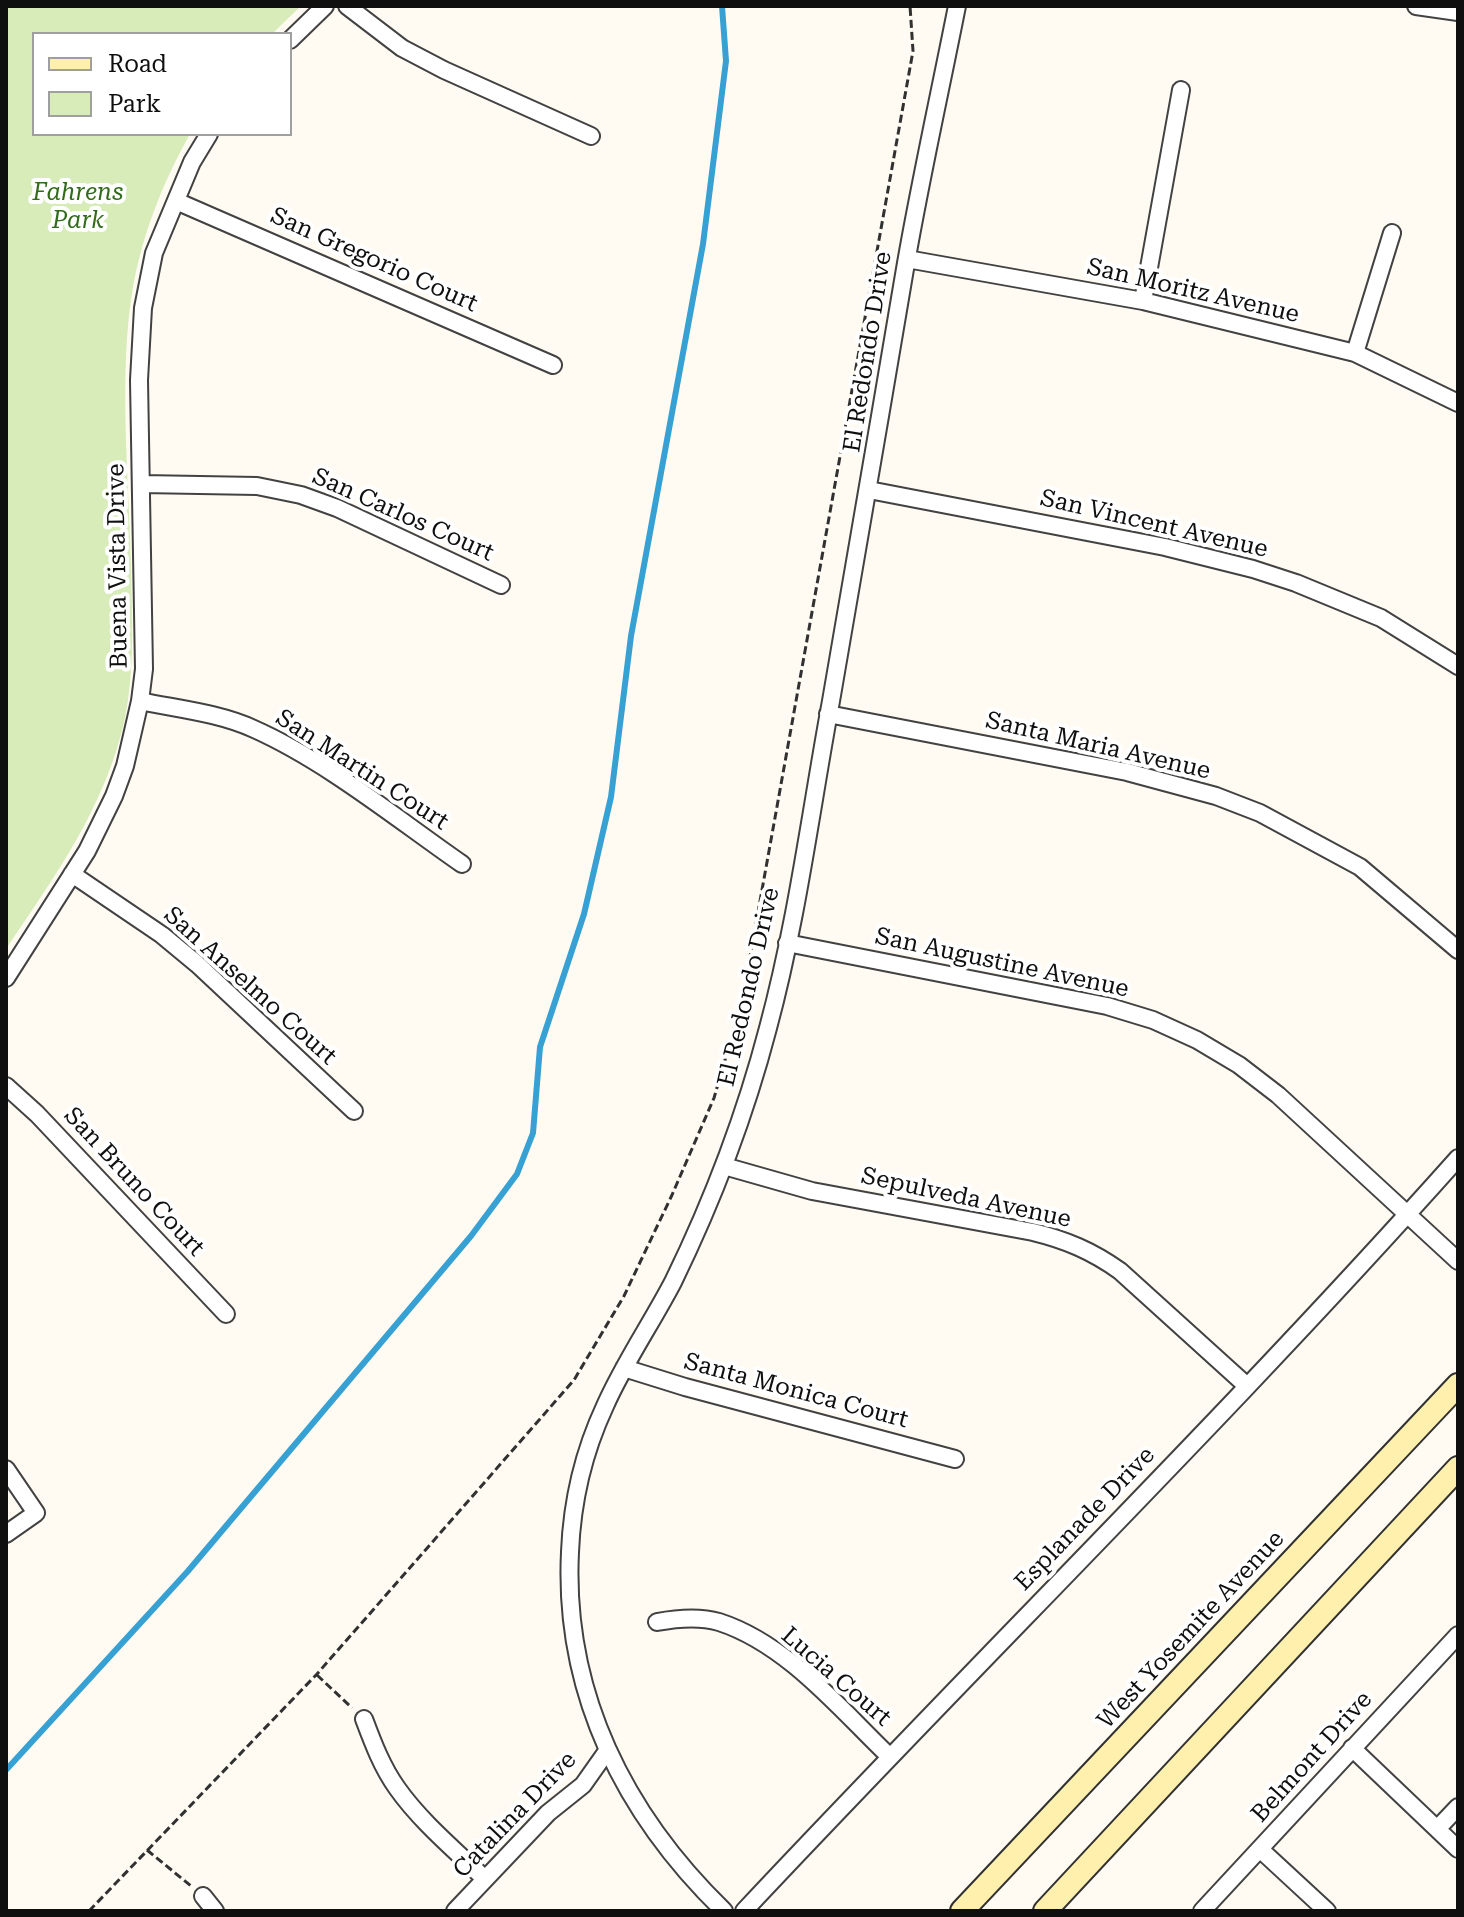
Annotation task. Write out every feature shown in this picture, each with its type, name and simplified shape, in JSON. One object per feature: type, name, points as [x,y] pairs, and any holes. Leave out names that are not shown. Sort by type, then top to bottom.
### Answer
[{"type":"main road","name":"West Yosemite Avenue","points":[[962,1911],[1458,1385]]},
{"type":"main road","points":[[1045,1911],[1458,1468]]},
{"type":"street","points":[[292,38],[325,6]]},
{"type":"street","points":[[347,6],[402,48],[591,136]]},
{"type":"street","name":"El Redondo Drive","points":[[724,1911],[691,1880],[634,1802],[607,1751],[591,1708],[572,1622],[570,1548],[575,1506],[588,1452],[606,1403],[672,1284],[724,1166],[765,1041],[787,943],[869,490],[907,259],[957,6]]},
{"type":"street","points":[[1416,6],[1458,12]]},
{"type":"street","points":[[1143,301],[1181,90]]},
{"type":"street","name":"Buena Vista Drive","points":[[6,978],[87,851],[125,766],[140,701],[145,624],[139,380],[143,308],[154,253],[192,162],[208,136]]},
{"type":"street","name":"San Gregorio Court","points":[[176,201],[553,365]]},
{"type":"street","points":[[1355,353],[1392,233]]},
{"type":"street","name":"San Moritz Avenue","points":[[907,259],[1143,301],[1355,353],[1458,403]]},
{"type":"street","name":"San Carlos Court","points":[[142,484],[257,486],[301,495],[337,508],[501,585]]},
{"type":"street","name":"San Vincent Avenue","points":[[869,490],[1165,547],[1253,569],[1381,618],[1458,666]]},
{"type":"street","name":"San Martin Court","points":[[140,701],[214,716],[252,728],[290,746],[462,864]]},
{"type":"street","name":"Santa Maria Avenue","points":[[828,714],[1127,772],[1216,796],[1260,813],[1360,867],[1458,950]]},
{"type":"street","name":"San Anselmo Court","points":[[72,874],[162,935],[197,964],[354,1111]]},
{"type":"street","name":"San Augustine Avenue","points":[[787,943],[1107,1006],[1153,1020],[1197,1040],[1249,1072],[1278,1095],[1458,1261]]},
{"type":"street","name":"San Bruno Court","points":[[6,1086],[37,1114],[226,1314]]},
{"type":"street","name":"Esplanade Drive","points":[[744,1911],[889,1756],[1247,1386],[1458,1158]]},
{"type":"street","name":"Sepulveda Avenue","points":[[724,1166],[812,1191],[1065,1240],[1120,1271],[1247,1386]]},
{"type":"street","name":"Santa Monica Court","points":[[624,1368],[955,1459]]},
{"type":"street","points":[[6,1469],[36,1513],[6,1534]]},
{"type":"street","name":"Lucia Court","points":[[657,1622],[704,1619],[720,1622],[752,1637],[803,1675],[889,1756]]},
{"type":"street","name":"Belmont Drive","points":[[1202,1911],[1458,1635]]},
{"type":"street","points":[[364,1719],[378,1756],[396,1786],[418,1815],[485,1879]]},
{"type":"street","points":[[1352,1748],[1458,1849]]},
{"type":"street","name":"Catalina Drive","points":[[455,1911],[548,1813],[583,1785],[607,1751]]},
{"type":"street","points":[[1437,1829],[1458,1807]]},
{"type":"street","points":[[1261,1850],[1327,1911]]},
{"type":"street","points":[[203,1896],[215,1911]]},
{"type":"path","points":[[89,1911],[317,1674],[574,1380],[624,1296],[714,1098],[742,1001],[913,51],[910,6]]},
{"type":"path","points":[[317,1674],[364,1719]]},
{"type":"path","points":[[146,1849],[203,1896]]},
{"type":"green space","name":"Fahrens Park","points":[[6,6],[301,6],[274,32],[32,32],[32,136],[189,136],[171,170],[148,227],[137,267],[129,320],[125,390],[132,642],[125,718],[92,811],[60,867],[6,949]]},
{"type":"waterway","points":[[6,1770],[188,1571],[471,1236],[517,1174],[533,1133],[540,1047],[584,914],[611,797],[631,636],[703,244],[726,61],[722,6]]}]
